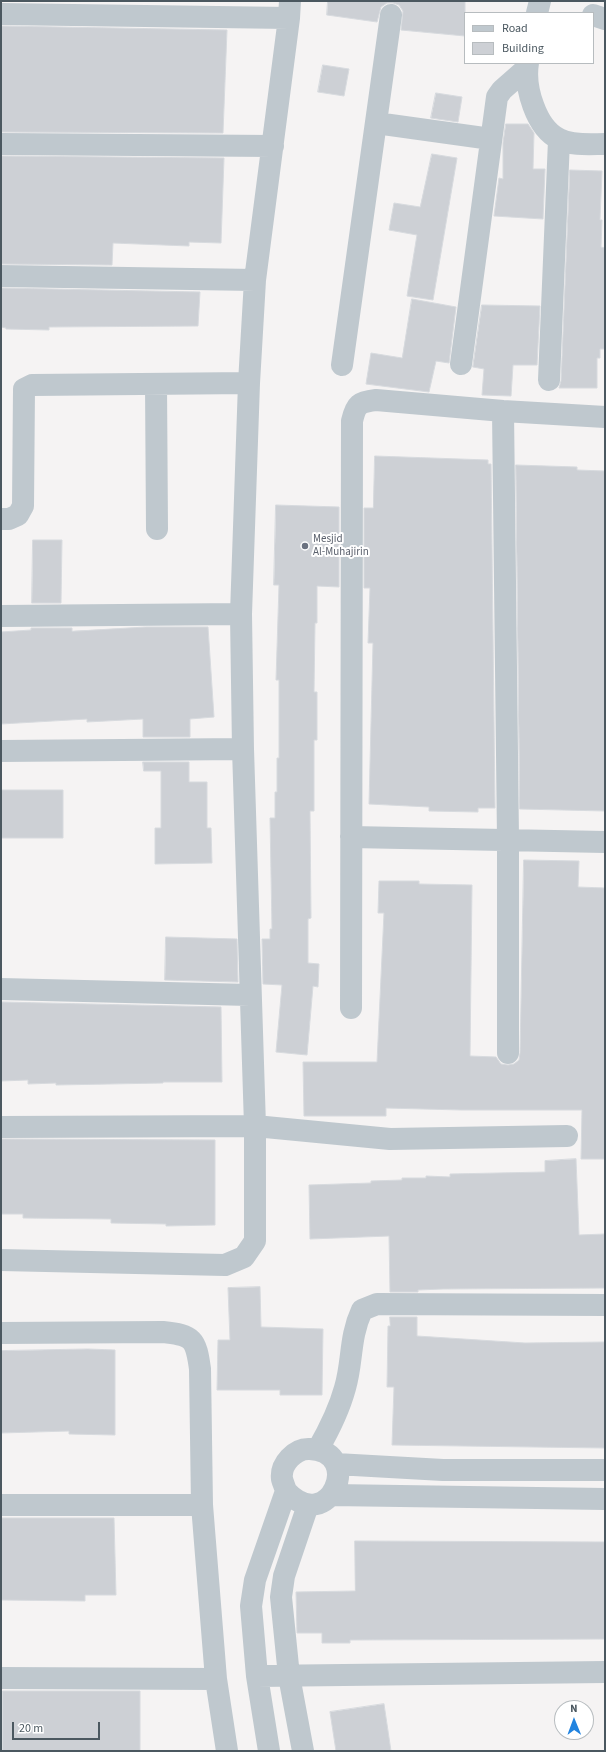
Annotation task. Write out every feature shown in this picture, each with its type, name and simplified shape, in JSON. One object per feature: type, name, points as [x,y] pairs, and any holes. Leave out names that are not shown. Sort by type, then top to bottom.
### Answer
[{"type":"street","points":[[537,12],[540,1]]},
{"type":"street","points":[[586,1],[589,12]]},
{"type":"street","points":[[1,14],[290,9],[255,280],[249,383],[241,614],[243,750],[255,1126],[255,1241],[244,1257],[225,1265],[1,1260]]},
{"type":"street","points":[[342,365],[391,15]]},
{"type":"street","points":[[594,15],[605,19]]},
{"type":"street","points":[[461,364],[498,97],[502,90],[527,66]]},
{"type":"street","points":[[527,66],[530,94],[536,112],[546,129],[559,140],[579,144],[605,144]]},
{"type":"street","points":[[376,123],[491,139]]},
{"type":"street","points":[[549,380],[559,140]]},
{"type":"street","points":[[1,144],[273,146]]},
{"type":"street","points":[[1,276],[255,280]]},
{"type":"street","points":[[1,519],[9,519],[18,515],[22,506],[24,389],[32,385],[249,383]]},
{"type":"street","points":[[156,384],[157,529]]},
{"type":"street","points":[[351,1008],[352,421],[355,409],[363,402],[376,400],[503,411],[605,417]]},
{"type":"street","points":[[503,411],[508,839],[508,1053]]},
{"type":"street","points":[[1,616],[241,614]]},
{"type":"street","points":[[1,751],[243,750]]},
{"type":"street","points":[[351,837],[605,842]]},
{"type":"street","points":[[1,989],[250,995]]},
{"type":"street","points":[[1,1127],[255,1126],[390,1139],[567,1136]]},
{"type":"street","points":[[318,1449],[332,1424],[345,1387],[354,1326],[362,1310],[377,1304],[605,1305]]},
{"type":"street","points":[[1,1333],[163,1332],[180,1333],[193,1340],[198,1352],[200,1369],[202,1505],[216,1679],[227,1751]]},
{"type":"street","points":[[305,1449],[318,1449],[328,1455],[336,1464],[339,1480],[332,1495],[321,1503],[308,1505],[294,1500],[286,1491],[282,1478],[284,1465],[292,1455],[305,1449]]},
{"type":"street","points":[[336,1464],[443,1470],[605,1470]]},
{"type":"street","points":[[269,1751],[257,1676],[251,1606],[254,1587],[286,1491]]},
{"type":"street","points":[[332,1495],[605,1498]]},
{"type":"street","points":[[1,1505],[202,1505]]},
{"type":"street","points":[[303,1751],[289,1676],[281,1597],[284,1576],[308,1505]]},
{"type":"street","points":[[257,1676],[605,1672]]},
{"type":"street","points":[[1,1678],[216,1679]]},
{"type":"building","points":[[328,1],[465,1],[464,36],[401,30],[403,11],[399,5],[393,3],[387,3],[381,7],[377,22],[327,15]]},
{"type":"building","points":[[1,26],[227,30],[223,133],[1,132]]},
{"type":"building","points":[[323,65],[349,69],[344,96],[318,92]]},
{"type":"building","points":[[436,93],[462,97],[458,122],[431,118]]},
{"type":"building","points":[[506,124],[528,124],[534,133],[533,169],[545,169],[543,219],[494,216],[499,178],[503,179],[503,143]]},
{"type":"building","points":[[432,154],[457,158],[433,300],[407,296],[417,235],[389,230],[394,203],[420,207]]},
{"type":"building","points":[[1,156],[224,158],[221,243],[189,242],[189,246],[113,243],[112,265],[1,264]]},
{"type":"building","points":[[570,170],[602,171],[600,220],[602,220],[601,247],[605,248],[605,349],[600,349],[600,358],[597,358],[597,388],[559,388],[561,381]]},
{"type":"building","points":[[1,288],[200,292],[198,326],[49,327],[49,330],[6,329],[1,327]]},
{"type":"building","points":[[412,299],[456,307],[449,363],[436,361],[429,392],[366,384],[371,353],[402,358]]},
{"type":"building","points":[[482,305],[540,306],[537,365],[513,365],[511,396],[482,395],[484,369],[473,367]]},
{"type":"building","points":[[375,456],[488,460],[488,464],[491,464],[495,808],[478,808],[478,812],[429,811],[429,807],[369,804],[373,643],[368,643],[370,588],[364,588],[364,508],[373,508]]},
{"type":"building","points":[[516,465],[577,467],[577,470],[605,471],[605,811],[520,809]]},
{"type":"building","points":[[276,505],[339,507],[339,587],[317,586],[314,692],[317,692],[317,740],[314,740],[314,811],[310,811],[311,918],[308,919],[308,963],[319,964],[318,987],[313,986],[307,1055],[276,1052],[282,985],[263,984],[262,939],[270,939],[270,929],[272,929],[270,818],[275,818],[277,758],[279,758],[279,680],[276,680],[279,585],[274,585]]},
{"type":"building","points":[[33,540],[62,540],[61,603],[32,603]]},
{"type":"building","points":[[146,627],[208,627],[214,717],[190,719],[190,737],[143,737],[143,719],[87,722],[87,719],[1,724],[1,632],[31,630],[31,628],[72,628],[72,631]]},
{"type":"building","points":[[143,762],[189,762],[189,782],[207,782],[207,828],[211,828],[212,863],[155,864],[155,828],[161,828],[161,771],[144,771]]},
{"type":"building","points":[[1,790],[63,790],[63,838],[1,838]]},
{"type":"building","points":[[524,860],[579,861],[578,887],[605,888],[605,1159],[581,1159],[582,1110],[461,1110],[386,1108],[386,1116],[304,1116],[303,1062],[377,1062],[384,913],[378,913],[379,881],[419,881],[419,884],[472,885],[470,1056],[496,1057],[501,1064],[508,1065],[514,1064],[519,1060]]},
{"type":"building","points":[[166,937],[237,939],[238,982],[165,980]]},
{"type":"building","points":[[1,1002],[221,1007],[222,1082],[56,1085],[56,1083],[28,1084],[28,1080],[1,1081]]},
{"type":"building","points":[[1,1139],[215,1140],[215,1225],[166,1226],[166,1224],[111,1223],[111,1219],[23,1218],[23,1214],[1,1214]]},
{"type":"building","points":[[576,1159],[579,1235],[605,1234],[605,1288],[443,1289],[418,1290],[418,1292],[390,1292],[389,1236],[310,1239],[309,1185],[371,1183],[371,1181],[402,1180],[402,1178],[426,1178],[426,1176],[450,1177],[450,1174],[545,1172],[545,1161]]},
{"type":"building","points":[[260,1287],[261,1327],[323,1329],[322,1395],[280,1395],[280,1390],[217,1390],[218,1340],[230,1340],[228,1288]]},
{"type":"building","points":[[390,1317],[417,1317],[417,1336],[525,1343],[605,1342],[605,1448],[392,1445],[394,1387],[387,1387],[388,1326],[390,1326]]},
{"type":"building","points":[[88,1349],[115,1350],[115,1435],[69,1434],[69,1431],[1,1433],[1,1351]]},
{"type":"building","points":[[2,1518],[114,1518],[116,1595],[85,1595],[85,1601],[2,1600]]},
{"type":"building","points":[[355,1541],[605,1542],[605,1639],[350,1640],[350,1643],[322,1643],[322,1633],[297,1633],[296,1592],[355,1591]]},
{"type":"building","points":[[3,1691],[140,1691],[140,1751],[3,1751]]},
{"type":"building","points":[[384,1704],[391,1751],[336,1751],[330,1712]]},
{"type":"place","name":"Mesjid Al-Muhajirin","points":[[305,546]]}]
